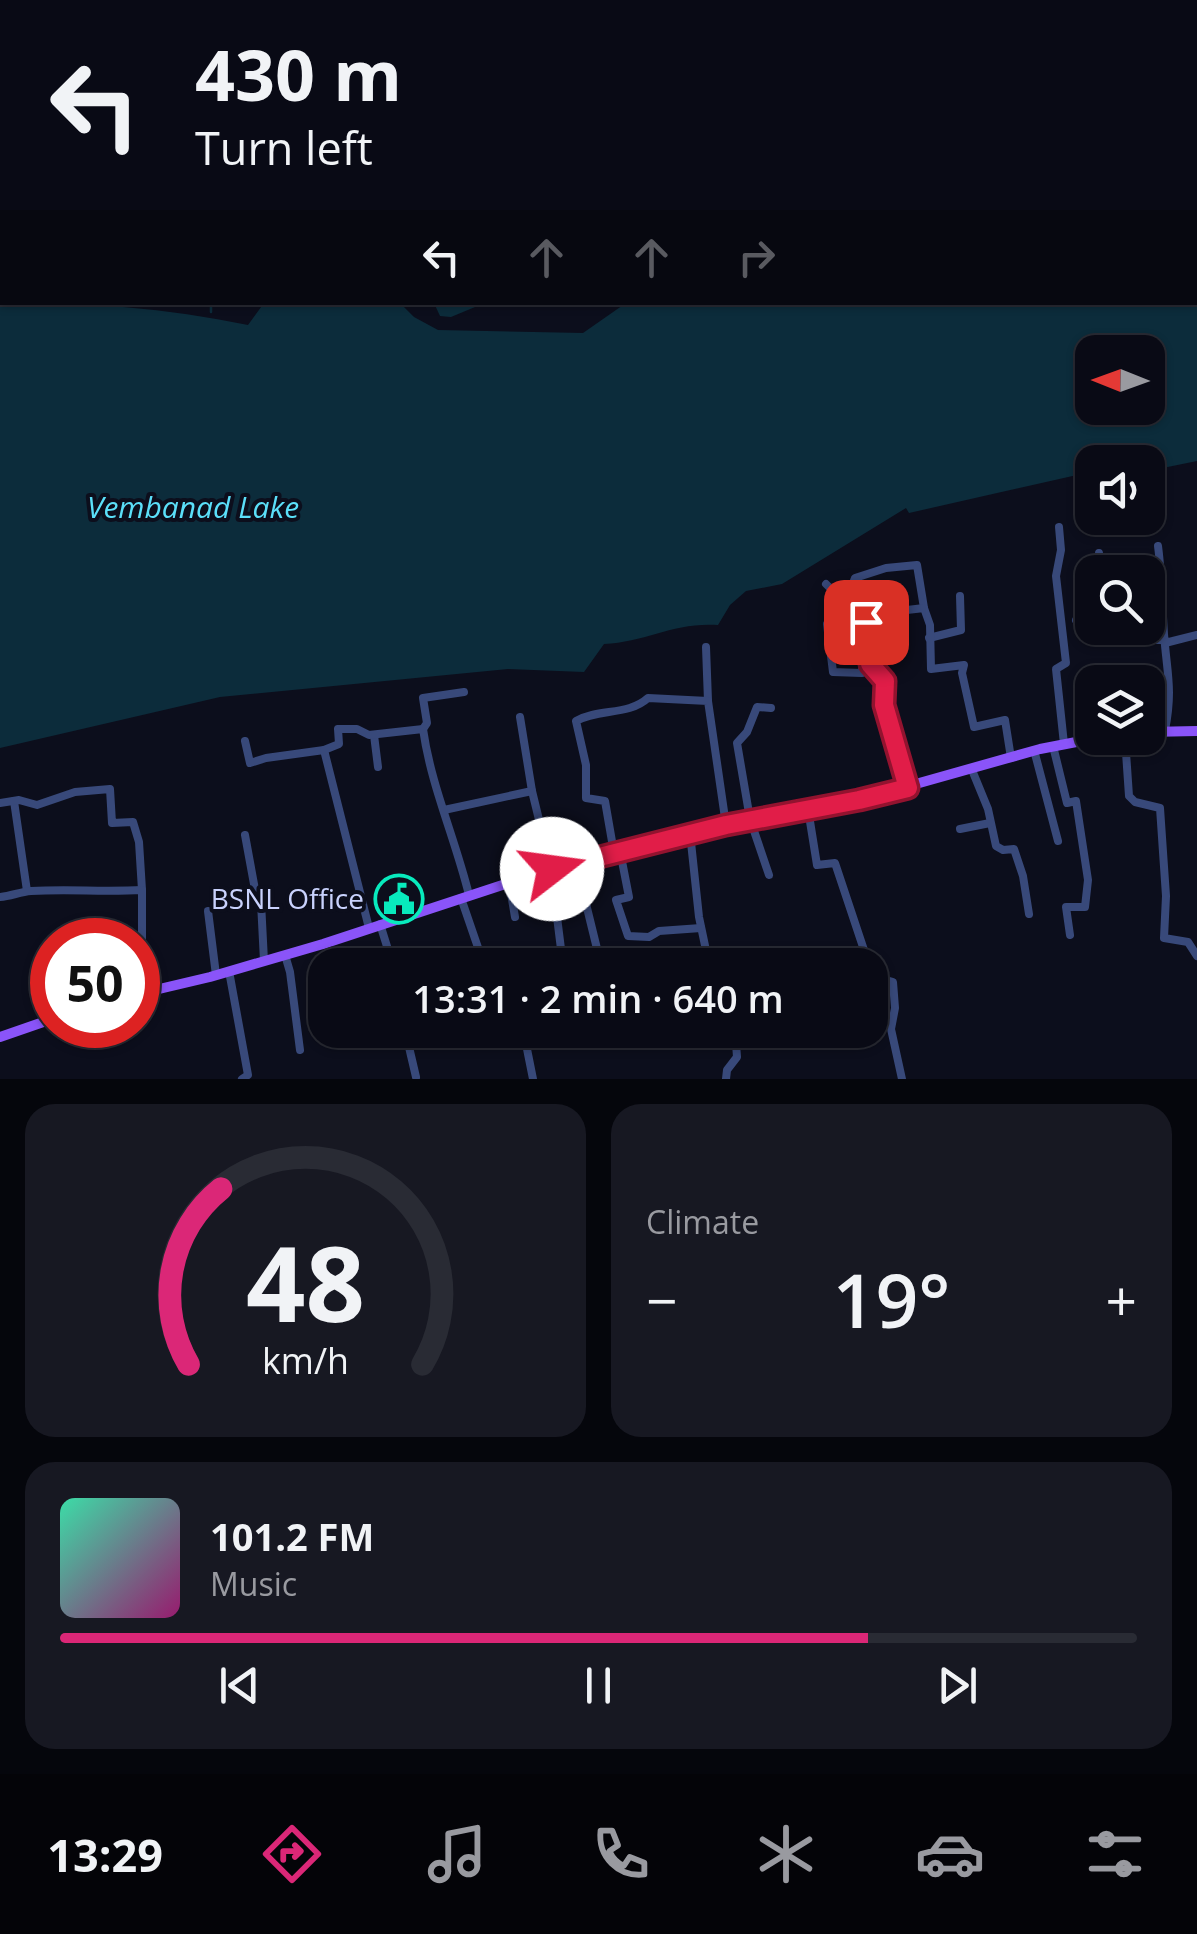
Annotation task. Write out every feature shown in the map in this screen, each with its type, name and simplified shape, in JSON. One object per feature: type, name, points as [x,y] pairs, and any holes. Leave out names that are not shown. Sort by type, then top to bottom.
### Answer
[{"type":"main road","points":[[1166,730],[1197,731]]},
{"type":"main road","points":[[160,988],[284,955],[576,862],[750,819],[908,788],[1034,750],[1075,742]]},
{"type":"main road","points":[[0,1037],[30,1027]]},
{"type":"street","points":[[1059,527],[1056,576],[1066,664],[1056,669],[1059,745],[1067,803],[1076,801],[1088,880],[1086,907],[1066,906],[1070,935]]},
{"type":"street","points":[[1158,546],[1159,555]]},
{"type":"street","points":[[871,666],[862,668],[862,673],[833,672],[827,624],[849,623],[856,612],[852,586],[855,578],[917,564],[930,625],[931,668],[964,665],[962,673],[974,727],[1005,720],[1010,758]]},
{"type":"street","points":[[826,584],[830,589],[832,624]]},
{"type":"street","points":[[929,638],[961,630],[960,596]]},
{"type":"street","points":[[865,618],[924,608]]},
{"type":"street","points":[[856,612],[862,612],[865,618],[871,666],[885,681],[884,705],[908,788]]},
{"type":"street","points":[[1166,730],[1171,682],[1165,641],[1197,634]]},
{"type":"street","points":[[706,647],[715,764],[726,825]]},
{"type":"street","points":[[245,741],[250,763],[324,750],[339,744],[338,730],[357,729],[374,734],[423,728],[427,723],[423,698],[464,692]]},
{"type":"street","points":[[701,928],[659,931],[649,937],[628,936],[616,900],[629,897],[605,801],[586,798],[586,765],[576,720],[634,709],[648,698],[708,701]]},
{"type":"street","points":[[769,874],[750,819],[737,743],[747,732],[757,707],[771,708]]},
{"type":"street","points":[[520,717],[532,791],[552,869],[561,948]]},
{"type":"street","points":[[423,728],[432,776],[479,948]]},
{"type":"street","points":[[374,734],[378,767]]},
{"type":"street","points":[[324,750],[352,868],[361,885],[363,908],[386,948]]},
{"type":"street","points":[[1034,750],[1058,841]]},
{"type":"street","points":[[1127,755],[1130,796],[1135,802],[1160,808],[1166,896],[1164,938],[1188,942],[1197,956]]},
{"type":"street","points":[[715,764],[740,762]]},
{"type":"street","points":[[972,770],[996,846],[1014,849],[1023,876],[1028,914]]},
{"type":"street","points":[[0,803],[37,805],[75,792],[110,789],[112,823],[133,822],[136,832],[141,918]]},
{"type":"street","points":[[444,810],[532,791]]},
{"type":"street","points":[[14,801],[27,891]]},
{"type":"street","points":[[808,809],[817,864],[835,863],[864,948]]},
{"type":"street","points":[[960,830],[990,823]]},
{"type":"street","points":[[690,833],[705,948]]},
{"type":"street","points":[[244,836],[256,895],[261,902],[264,961]]},
{"type":"street","points":[[576,862],[597,948]]},
{"type":"street","points":[[509,882],[515,917]]},
{"type":"street","points":[[0,897],[27,891],[142,890]]},
{"type":"street","points":[[208,911],[247,1078]]},
{"type":"street","points":[[284,955],[290,972],[300,1050]]},
{"type":"street","points":[[888,981],[893,982],[895,1008],[890,1029],[902,1079]]},
{"type":"street","points":[[409,1048],[416,1077]]},
{"type":"street","points":[[527,1048],[532,1079]]},
{"type":"street","points":[[726,1079],[727,1070],[737,1057],[736,1048]]},
{"type":"water","name":"Vembanad Lake","points":[[0,305],[126,307],[248,325],[263,305],[402,305],[414,317],[438,330],[583,333],[623,305],[1197,305],[1197,461],[1165,468],[1165,445],[1075,445],[1075,475],[909,513],[906,508],[782,584],[746,591],[730,605],[718,625],[688,626],[604,644],[584,672],[508,669],[220,697],[0,748]]},
{"type":"water","points":[[435,305],[475,305],[451,317],[440,316]]},
{"type":"waterway","points":[[211,305],[211,312]]},
{"type":"place","name":"BSNL Office","points":[[399,899]]},
{"type":"route","points":[[552,869],[760,817],[908,788],[884,705],[885,681],[870,664],[866,622]]}]
